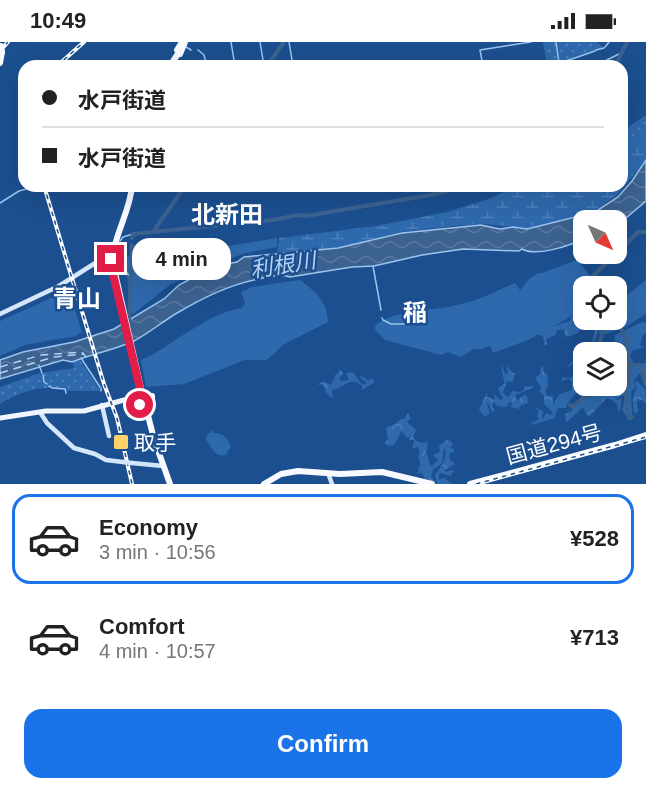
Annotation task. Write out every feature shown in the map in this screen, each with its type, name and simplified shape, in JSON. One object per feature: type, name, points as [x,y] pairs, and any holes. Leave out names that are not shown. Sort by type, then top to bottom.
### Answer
[{"type":"highway","points":[[174,60],[183,45]]},
{"type":"highway","points":[[0,63],[1,47]]},
{"type":"highway","points":[[130,192],[128,206],[112,252],[114,273],[146,412],[169,484]]},
{"type":"highway","points":[[131,399],[144,399]]},
{"type":"highway","name":"国道294号","points":[[470,484],[646,435]]},
{"type":"highway","points":[[268,482],[296,472],[387,473],[432,484]]},
{"type":"main road","points":[[0,314],[59,286],[112,252]]},
{"type":"main road","points":[[0,418],[40,412],[84,411],[131,399],[144,399]]},
{"type":"main road","points":[[102,405],[109,436]]},
{"type":"main road","points":[[40,412],[48,424],[73,447],[110,460],[162,466]]},
{"type":"main road","points":[[328,474],[332,484]]},
{"type":"green space","points":[[543,42],[597,42],[604,48],[566,60],[546,60]]},
{"type":"green space","points":[[646,115],[646,131],[632,141],[628,136],[628,127]]},
{"type":"green space","points":[[646,131],[646,159],[628,182],[628,135],[632,141]]},
{"type":"green space","points":[[504,192],[619,192],[595,210],[573,210],[573,216],[527,228],[483,224],[453,226],[401,232],[340,247],[277,253],[279,238],[376,226],[447,212]]},
{"type":"green space","points":[[277,238],[277,247],[242,254],[171,284],[132,315],[127,277],[119,266],[121,259],[146,254],[189,252]]},
{"type":"green space","points":[[573,261],[573,264],[580,264],[590,276],[573,276],[573,316],[528,340],[493,353],[489,346],[474,349],[460,357],[448,352],[441,355],[385,340],[375,330],[375,326],[391,317],[464,303],[515,283],[520,290],[529,279]]},
{"type":"green space","points":[[300,280],[323,303],[328,322],[283,345],[267,360],[245,360],[184,384],[146,387],[141,360],[202,323],[228,311],[242,308],[245,303],[241,292],[252,287]]},
{"type":"green space","points":[[646,280],[646,314],[627,326],[627,295]]},
{"type":"green space","points":[[68,288],[82,332],[76,336],[25,345],[0,356],[0,321]]},
{"type":"green space","points":[[573,315],[573,330],[580,330],[578,333],[567,337],[564,334],[565,329],[557,330],[555,335],[546,339],[545,346],[543,337],[538,334],[544,332],[549,321],[552,327],[569,321]]},
{"type":"green space","points":[[642,322],[646,323],[646,333],[642,336],[639,345],[645,347],[632,351],[630,356],[634,364],[646,363],[646,387],[640,373],[634,380],[635,388],[631,392],[632,415],[626,416],[622,410],[624,396],[627,396],[629,374],[627,373],[627,342],[615,341],[615,335]]},
{"type":"green space","points":[[595,330],[598,330],[595,342],[592,342]]},
{"type":"green space","points":[[599,330],[617,330],[603,335],[599,334]]},
{"type":"green space","points":[[80,360],[101,391],[40,389],[24,392],[0,404],[0,387],[40,373],[74,368],[73,362]]},
{"type":"green space","points":[[502,365],[505,374],[508,373],[506,365],[515,373],[513,382],[507,381],[503,393],[508,397],[513,391],[524,390],[524,386],[531,385],[533,388],[515,395],[518,400],[524,395],[527,396],[528,403],[520,406],[519,409],[511,407],[510,401],[507,407],[497,406],[494,402],[492,405],[495,411],[492,412],[488,403],[490,413],[485,417],[479,410],[487,392],[487,397],[495,400],[494,394],[500,400],[503,398],[498,389],[504,384]]},
{"type":"green space","points":[[541,367],[543,367],[547,374],[548,386],[545,390],[547,396],[553,396],[553,404],[560,394],[572,390],[572,383],[569,379],[561,381],[562,377],[570,378],[573,375],[574,396],[566,408],[558,408],[554,418],[532,425],[531,423],[539,419],[537,417],[539,411],[534,407],[543,411],[542,420],[546,413],[551,415],[553,413],[544,404],[544,395],[540,392],[541,387],[535,378],[540,374]]},
{"type":"green space","points":[[341,370],[343,374],[339,378],[342,381],[349,380],[346,373],[353,372],[362,385],[367,383],[359,376],[368,381],[372,378],[375,382],[362,390],[362,386],[358,383],[347,383],[332,390],[333,399],[326,393],[323,384],[318,385],[323,381],[331,385],[335,375]]},
{"type":"green space","points":[[636,380],[645,389],[646,404],[642,400],[637,401],[638,412],[634,413],[633,400],[637,388]]},
{"type":"green space","points":[[594,396],[616,396],[616,400],[622,398],[620,411],[618,411],[617,404],[608,397],[590,416],[586,414],[583,407],[566,423],[565,414],[584,399]]},
{"type":"green space","points":[[408,413],[411,419],[407,422],[416,430],[413,437],[417,442],[428,443],[426,452],[431,467],[438,460],[433,455],[440,452],[439,446],[446,440],[451,441],[453,446],[449,447],[454,449],[454,452],[450,453],[449,458],[455,464],[445,472],[452,470],[455,472],[451,476],[440,473],[439,480],[444,478],[452,484],[437,484],[435,475],[445,458],[444,448],[442,463],[433,470],[431,477],[435,481],[434,484],[429,482],[428,478],[425,479],[422,473],[415,474],[419,472],[420,452],[418,447],[412,449],[414,440],[409,440],[411,436],[408,438],[401,431],[395,444],[390,446],[384,444],[388,439],[386,428],[404,419]]},
{"type":"green space","points":[[213,430],[214,433],[225,436],[230,443],[231,446],[226,455],[216,453],[206,440],[207,435]]},
{"type":"water","points":[[646,160],[646,201],[627,217],[627,210],[598,210],[622,192],[628,192],[628,186]]},
{"type":"water","name":"利根川","points":[[573,218],[573,244],[535,252],[522,249],[519,251],[463,249],[374,266],[352,267],[290,277],[274,276],[247,282],[226,288],[196,302],[140,338],[126,344],[72,362],[63,360],[0,379],[0,360],[23,352],[74,342],[114,329],[164,299],[179,285],[203,272],[237,262],[244,257],[338,248],[402,233],[481,225],[500,229],[513,227],[527,229]]},
{"type":"waterway","points":[[231,42],[234,60]]},
{"type":"waterway","points":[[260,42],[263,60]]},
{"type":"waterway","points":[[271,60],[284,42]]},
{"type":"waterway","points":[[289,42],[292,60]]},
{"type":"waterway","points":[[482,60],[480,50],[531,42]]},
{"type":"waterway","points":[[556,42],[559,60]]},
{"type":"waterway","points":[[605,47],[609,42]]},
{"type":"waterway","points":[[618,60],[627,42]]},
{"type":"waterway","points":[[186,47],[191,50]]},
{"type":"waterway","points":[[596,50],[604,48]]},
{"type":"waterway","points":[[198,50],[204,55],[205,60]]},
{"type":"waterway","points":[[572,59],[595,51]]},
{"type":"waterway","points":[[607,60],[619,54]]},
{"type":"waterway","points":[[0,203],[18,192]]},
{"type":"waterway","points":[[132,238],[133,234],[153,232],[181,192]]},
{"type":"waterway","points":[[153,232],[306,216],[442,192]]},
{"type":"waterway","points":[[593,276],[638,232],[646,232]]},
{"type":"waterway","points":[[120,241],[123,237],[133,234]]},
{"type":"waterway","points":[[129,323],[132,245]]},
{"type":"waterway","points":[[119,257],[120,264],[131,278]]},
{"type":"waterway","points":[[373,266],[381,310]]},
{"type":"waterway","points":[[382,318],[391,324],[407,324]]},
{"type":"waterway","points":[[600,342],[603,330]]},
{"type":"waterway","points":[[622,330],[629,342],[623,345],[624,360],[630,371],[625,391],[629,418],[632,417]]},
{"type":"waterway","points":[[81,358],[100,387]]},
{"type":"waterway","points":[[627,359],[631,365],[640,365],[646,385]]},
{"type":"waterway","points":[[39,365],[42,373]]},
{"type":"waterway","points":[[43,375],[44,382],[47,384]]},
{"type":"waterway","points":[[52,388],[65,389],[66,393]]},
{"type":"waterway","points":[[570,405],[573,407],[585,396]]},
{"type":"ferry route","points":[[0,367],[41,355],[82,352],[86,357]]},
{"type":"ferry route","points":[[0,373],[54,357],[83,354]]},
{"type":"railway","points":[[0,51],[8,42]]},
{"type":"railway","points":[[64,60],[84,42]]},
{"type":"railway","points":[[46,192],[104,384],[117,418],[132,484]]},
{"type":"railway","points":[[476,484],[646,437]]},
{"type":"place","name":"取手","points":[[121,442]]},
{"type":"district","name":"北新田","points":[[227,214]]},
{"type":"district","name":"青山","points":[[77,298]]},
{"type":"district","name":"稲","points":[[415,312]]},
{"type":"route","points":[[111,259],[141,393],[140,405]]}]
